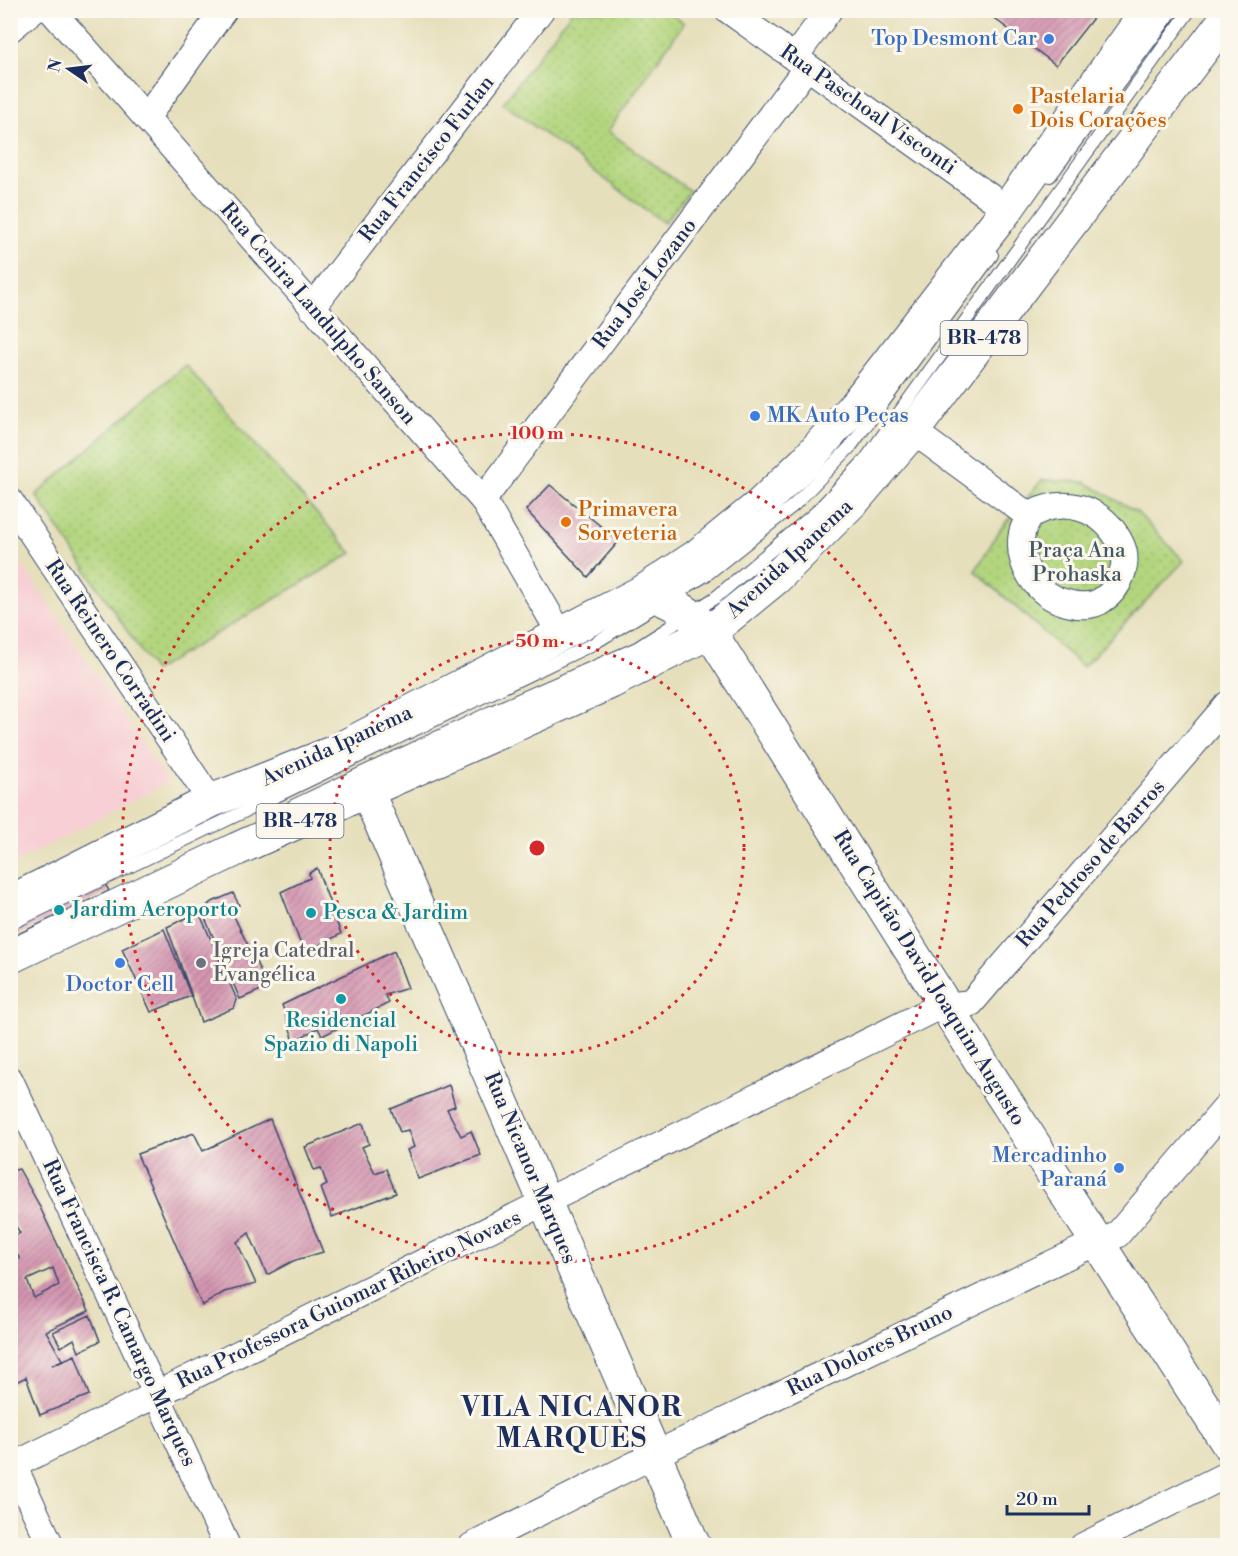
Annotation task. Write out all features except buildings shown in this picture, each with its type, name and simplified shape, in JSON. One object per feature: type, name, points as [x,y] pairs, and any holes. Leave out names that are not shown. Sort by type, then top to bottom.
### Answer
[{"type":"main road","name":"Avenida Ipanema","points":[[10,957],[227,853],[611,682],[678,609],[697,556],[761,504],[806,462],[856,404],[1007,208],[1148,10]]},
{"type":"main road","name":"Avenida Ipanema","points":[[10,902],[211,801],[334,752],[561,635],[678,609],[784,570],[856,498],[913,432],[1227,16]]},
{"type":"main road","name":"Rua Capitão David Joaquim Augusto","points":[[678,609],[946,1006],[1227,1444]]},
{"type":"main road","name":"Rua Nicanor Marques","points":[[367,791],[694,1545]]},
{"type":"street","points":[[10,29],[33,10]]},
{"type":"street","name":"Rua Cenira Landulpho Sanson","points":[[51,10],[483,500],[561,635]]},
{"type":"street","points":[[146,118],[224,10]]},
{"type":"street","name":"Rua Francisco Furlan","points":[[312,308],[541,10]]},
{"type":"street","name":"Rua Paschoal Visconti","points":[[728,10],[1007,208]]},
{"type":"street","name":"Rua José Lozano","points":[[483,500],[800,62],[829,10]]},
{"type":"street","points":[[913,432],[1029,516]]},
{"type":"street","name":"Rua Reinero Corradini","points":[[10,501],[211,801]]},
{"type":"street","points":[[1074,506],[1092,512],[1108,526],[1121,545],[1124,560],[1121,579],[1113,591],[1101,601],[1075,605],[1057,601],[1041,590],[1029,576],[1022,557],[1022,534],[1029,516],[1047,507],[1074,506]]},
{"type":"street","name":"Rua Pedroso de Barros","points":[[946,1006],[971,1003],[1227,704]]},
{"type":"street","name":"Rua Professora Guiomar Ribeiro Novaes","points":[[12,1464],[157,1395],[934,1009],[946,1006]]},
{"type":"street","name":"Rua Francisca R. Camargo Marques","points":[[10,1080],[227,1545]]},
{"type":"street","name":"Rua Dolores Bruno","points":[[472,1545],[654,1455],[1098,1242],[1117,1235],[1227,1105]]},
{"type":"street","points":[[12,1464],[51,1545]]},
{"type":"street","points":[[1083,1545],[1227,1473]]},
{"type":"lane","points":[[1040,190],[1173,10]]},
{"type":"lane","points":[[10,924],[594,644],[678,609],[715,598],[815,513],[865,460],[1190,10]]},
{"type":"lane","points":[[279,813],[491,712],[637,648],[678,609],[706,575],[794,505],[851,446],[998,247]]},
{"type":"shaded area","points":[[10,547],[168,782],[11,865],[10,865]]},
{"type":"green space","points":[[572,11],[667,11],[684,23],[608,131],[690,191],[664,223],[503,103]]},
{"type":"green space","points":[[185,365],[352,553],[154,671],[36,495]]},
{"type":"green space","name":"Praça Ana Prohaska","points":[[1042,480],[1085,482],[1137,512],[1184,561],[1083,667],[975,571],[1001,528]]},
{"type":"place","name":"Top Desmont Car","points":[[1049,39]]},
{"type":"place","name":"Pastelaria Dois Corações","points":[[1018,109]]},
{"type":"place","name":"MK Auto Peças","points":[[755,416]]},
{"type":"place","name":"Primavera Sorveteria","points":[[566,522]]},
{"type":"place","name":"Jardim Aeroporto","points":[[59,910]]},
{"type":"place","name":"Pesca & Jardim","points":[[311,913]]},
{"type":"place","name":"Doctor Cell","points":[[120,963]]},
{"type":"place","name":"Igreja Catedral Evangélica","points":[[201,963]]},
{"type":"place","name":"Residencial Spazio di Napoli","points":[[341,999]]},
{"type":"place","name":"Mercadinho Paraná","points":[[1119,1168]]},
{"type":"district","name":"VILA NICANOR MARQUES","points":[[572,1424]]}]
